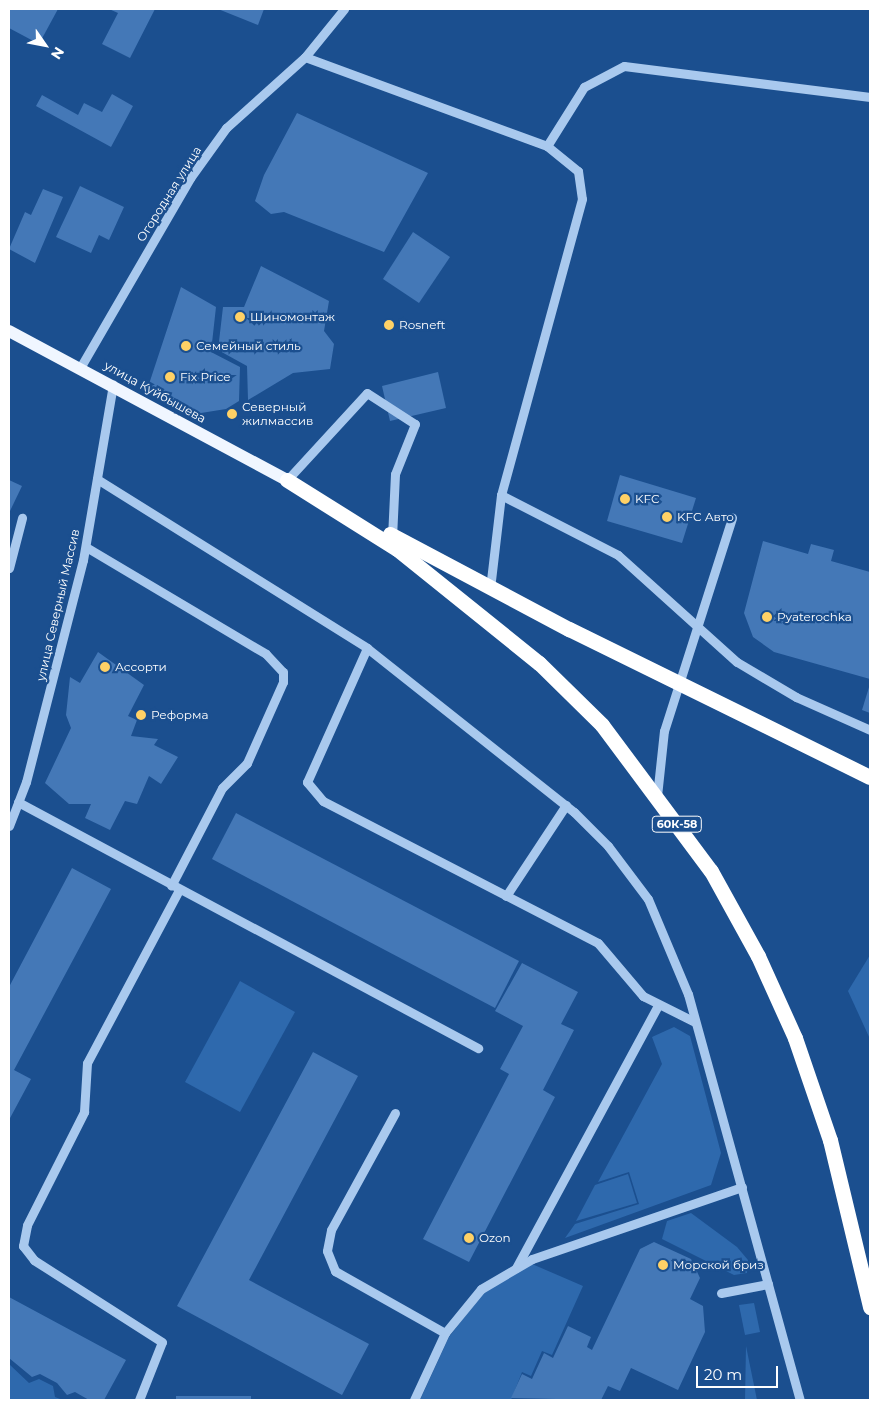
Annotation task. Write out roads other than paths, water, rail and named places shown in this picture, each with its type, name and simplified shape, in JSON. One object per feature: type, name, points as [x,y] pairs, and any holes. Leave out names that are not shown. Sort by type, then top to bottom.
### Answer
[{"type":"highway","points":[[287,480],[490,588],[679,684],[870,777]]},
{"type":"highway","name":"60К-58","points":[[287,480],[397,549],[539,664],[602,725],[657,796],[711,871],[758,956],[795,1038],[830,1140],[870,1307]]},
{"type":"main road","name":"улица Куйбышева","points":[[9,331],[114,385],[287,480]]},
{"type":"street","name":"Огородная улица","points":[[80,368],[190,178],[226,128],[305,57],[344,9]]},
{"type":"street","points":[[305,57],[547,146],[578,171],[582,199],[501,495],[490,588]]},
{"type":"street","points":[[547,146],[584,86],[624,66],[870,97]]},
{"type":"street","name":"улица Северный Массив","points":[[9,826],[18,802],[86,547],[114,385]]},
{"type":"street","points":[[287,480],[367,393],[415,424],[395,474],[390,535],[397,549]]},
{"type":"street","points":[[97,479],[367,648],[566,805],[608,846],[648,899],[695,1022],[800,1400]]},
{"type":"street","points":[[501,495],[618,555],[737,662],[796,697],[870,730]]},
{"type":"street","points":[[9,568],[22,518]]},
{"type":"street","points":[[657,796],[664,731],[732,518]]},
{"type":"street","points":[[86,547],[266,654],[283,672],[283,682],[247,763],[222,788],[175,888],[87,1063],[84,1112],[27,1225],[23,1246],[34,1260],[162,1342],[140,1400]]},
{"type":"street","points":[[367,648],[307,782],[323,800],[598,944],[617,969],[658,1005],[695,1022]]},
{"type":"street","points":[[18,802],[175,888],[478,1048]]},
{"type":"street","points":[[506,896],[566,805]]},
{"type":"street","points":[[516,1268],[658,1005]]},
{"type":"street","points":[[395,1113],[331,1230],[327,1251],[335,1271],[446,1332]]},
{"type":"street","points":[[414,1400],[446,1332],[481,1288],[532,1259],[742,1187]]},
{"type":"street","points":[[721,1293],[768,1284]]},
{"type":"place","name":"Шиномонтаж","points":[[240,317]]},
{"type":"place","name":"Rosneft","points":[[389,325]]},
{"type":"place","name":"Семейный стиль","points":[[186,346]]},
{"type":"place","name":"Fix Price","points":[[170,377]]},
{"type":"place","name":"Северный жилмассив","points":[[232,414]]},
{"type":"place","name":"KFC","points":[[625,499]]},
{"type":"place","name":"KFC Авто","points":[[667,517]]},
{"type":"place","name":"Pyaterochka","points":[[767,617]]},
{"type":"place","name":"Ассорти","points":[[105,667]]},
{"type":"place","name":"Реформа","points":[[141,715]]},
{"type":"place","name":"Ozon","points":[[469,1238]]},
{"type":"place","name":"Морской бриз","points":[[663,1265]]}]
